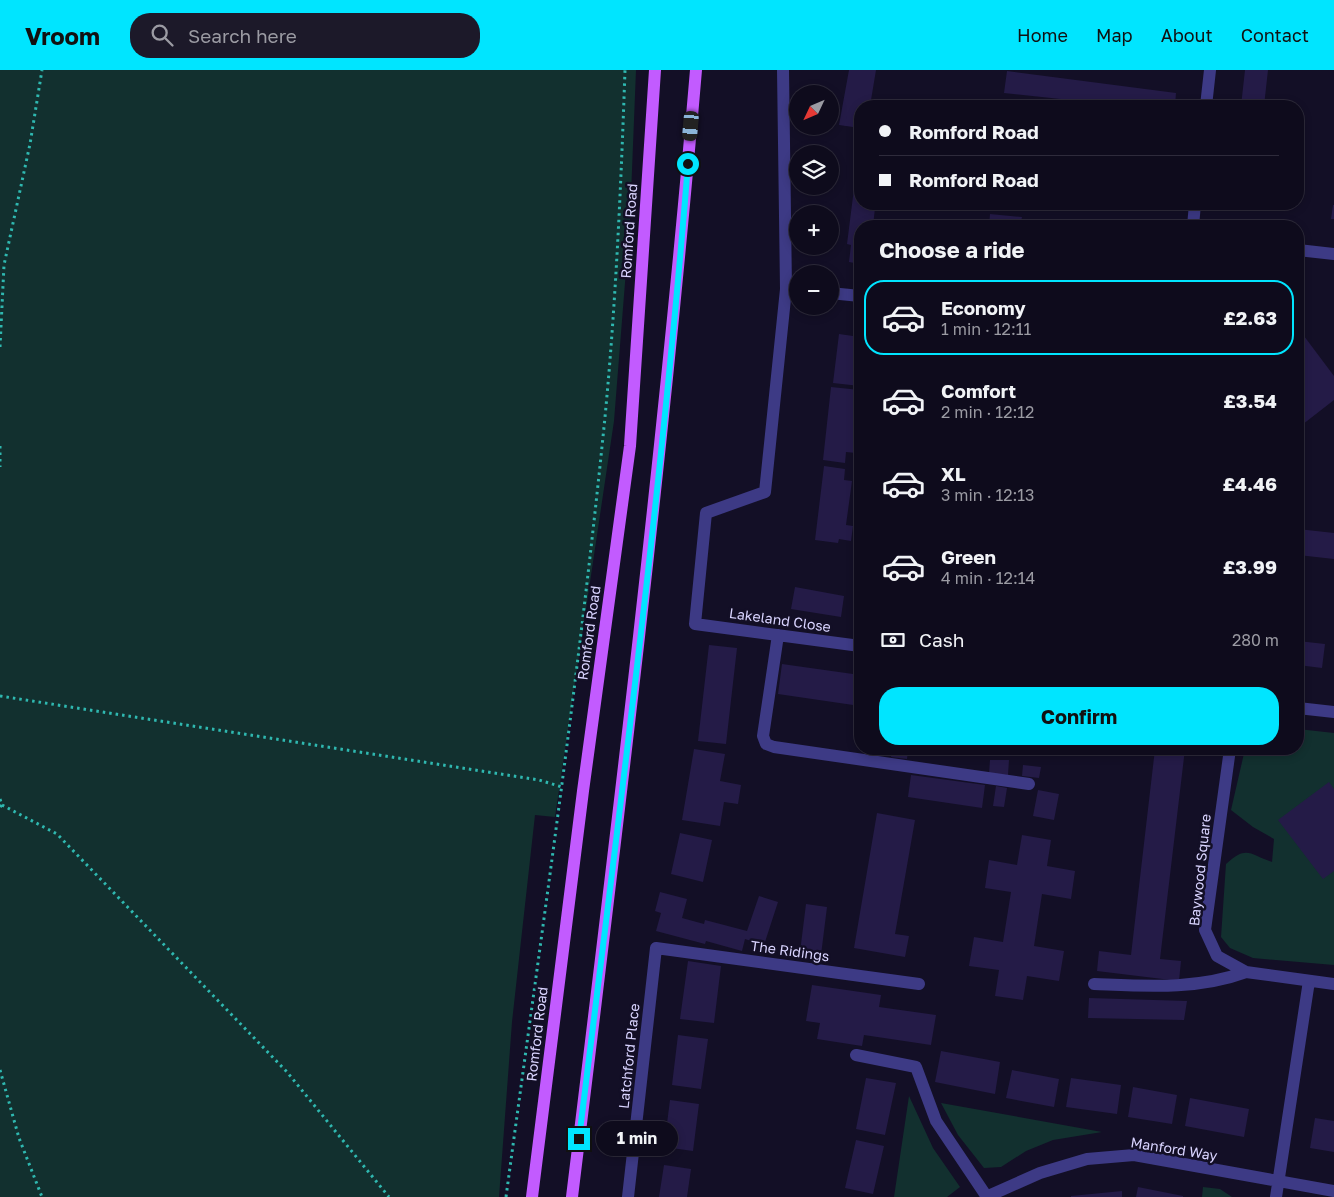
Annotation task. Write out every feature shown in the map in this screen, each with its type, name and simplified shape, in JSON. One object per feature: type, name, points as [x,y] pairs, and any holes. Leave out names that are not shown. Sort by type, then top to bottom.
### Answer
[{"type":"main road","name":"Romford Road","points":[[532,1197],[583,791],[630,446],[655,70]]},
{"type":"main road","points":[[572,1197],[634,698],[679,277],[696,70]]},
{"type":"street","points":[[783,70],[791,265]]},
{"type":"street","points":[[1207,100],[1210,70]]},
{"type":"street","points":[[1304,251],[1334,254]]},
{"type":"street","points":[[839,294],[854,295]]},
{"type":"street","name":"Lakeland Close","points":[[789,311],[764,492],[706,513],[695,624],[854,645]]},
{"type":"street","points":[[778,635],[763,736],[766,744],[774,747],[1029,784]]},
{"type":"street","points":[[1304,709],[1334,712]]},
{"type":"street","name":"Baywood Square","points":[[1229,755],[1205,930],[1217,956],[1246,972],[1334,984]]},
{"type":"street","name":"The Ridings","points":[[656,948],[920,984]]},
{"type":"street","name":"Latchford Place","points":[[628,1197],[656,948]]},
{"type":"street","points":[[1094,984],[1197,985],[1225,980],[1246,972]]},
{"type":"street","points":[[1276,1197],[1310,981]]},
{"type":"street","points":[[856,1055],[916,1066],[936,1121],[986,1197]]},
{"type":"street","name":"Manford Way","points":[[986,1197],[1040,1173],[1087,1159],[1134,1155],[1334,1191]]},
{"type":"path","points":[[0,347],[4,265],[30,144],[42,70]]},
{"type":"path","points":[[506,1197],[561,787],[605,416],[622,157],[625,70]]},
{"type":"path","points":[[0,446],[0,467]]},
{"type":"path","points":[[0,696],[539,780],[583,791]]},
{"type":"path","points":[[0,799],[1,806],[57,834],[287,1072],[389,1197]]},
{"type":"path","points":[[0,1070],[19,1138],[42,1197]]},
{"type":"green space","points":[[0,70],[636,70],[630,220],[614,421],[555,817],[535,815],[512,1022],[499,1197],[0,1197]]},
{"type":"green space","points":[[1304,730],[1334,733],[1334,965],[1253,958],[1230,948],[1221,937],[1226,864],[1244,853],[1253,854],[1272,862],[1274,839],[1253,827],[1231,810],[1244,755],[1304,755]]},
{"type":"green space","points":[[909,1096],[933,1148],[960,1187],[947,1197],[894,1197]]},
{"type":"green space","points":[[941,1103],[1102,1132],[1053,1140],[1026,1151],[1001,1167],[984,1168],[958,1135]]},
{"type":"green space","points":[[1203,1187],[1220,1189],[1232,1197],[1202,1197]]},
{"type":"building","points":[[849,70],[876,70],[871,100],[854,100],[854,127],[839,125]]},
{"type":"building","points":[[1245,70],[1268,70],[1265,100],[1242,100]]},
{"type":"building","points":[[1007,71],[1176,93],[1175,100],[1070,100],[1004,93]]},
{"type":"building","points":[[854,189],[854,210],[875,210],[874,220],[854,220],[854,263],[849,262],[851,245],[847,244]]},
{"type":"building","points":[[1333,205],[1334,219],[1331,219]]},
{"type":"building","points":[[990,214],[1022,217],[1021,220],[990,220]]},
{"type":"building","points":[[839,334],[854,336],[854,385],[833,383]]},
{"type":"building","points":[[1304,336],[1334,376],[1334,400],[1304,423]]},
{"type":"building","points":[[831,387],[854,389],[854,453],[846,452],[845,463],[823,460]]},
{"type":"building","points":[[824,466],[845,469],[844,480],[852,481],[846,525],[853,526],[851,541],[839,539],[838,543],[815,540]]},
{"type":"building","points":[[1304,530],[1334,533],[1334,559],[1304,556]]},
{"type":"building","points":[[795,587],[844,596],[841,617],[791,609]]},
{"type":"building","points":[[1304,642],[1325,644],[1322,668],[1304,666]]},
{"type":"building","points":[[709,645],[737,648],[726,744],[698,741]]},
{"type":"building","points":[[782,664],[854,674],[854,705],[778,694]]},
{"type":"building","points":[[694,749],[725,754],[720,781],[741,785],[738,804],[724,802],[720,826],[682,820]]},
{"type":"building","points":[[891,755],[907,755],[907,759],[891,757]]},
{"type":"building","points":[[1154,755],[1184,755],[1160,959],[1181,961],[1179,981],[1097,971],[1099,951],[1131,955]]},
{"type":"building","points":[[990,760],[1009,760],[1008,775],[989,774]]},
{"type":"building","points":[[1023,765],[1041,767],[1039,778],[1022,776]]},
{"type":"building","points":[[911,775],[985,785],[982,808],[908,797]]},
{"type":"building","points":[[1329,782],[1334,789],[1334,871],[1323,879],[1278,820]]},
{"type":"building","points":[[996,786],[1007,788],[1004,807],[993,806]]},
{"type":"building","points":[[1038,790],[1059,794],[1054,820],[1033,816]]},
{"type":"building","points":[[877,813],[915,820],[895,934],[909,936],[905,957],[854,948]]},
{"type":"building","points":[[680,833],[712,840],[703,882],[671,874]]},
{"type":"building","points":[[1022,835],[1051,840],[1047,866],[1075,871],[1071,899],[1042,894],[1034,946],[1064,951],[1059,981],[1027,976],[1023,1000],[995,996],[999,970],[969,966],[974,937],[1003,942],[1011,892],[985,888],[989,860],[1017,865]]},
{"type":"building","points":[[660,892],[687,899],[682,918],[704,924],[705,920],[747,931],[759,896],[778,902],[764,945],[745,939],[742,951],[706,941],[705,944],[656,931],[661,913],[655,911]]},
{"type":"building","points":[[806,904],[827,907],[821,955],[800,952]]},
{"type":"building","points":[[688,961],[721,966],[714,1023],[680,1019]]},
{"type":"building","points":[[812,985],[881,995],[879,1007],[936,1015],[931,1045],[864,1035],[862,1046],[817,1039],[820,1023],[806,1021]]},
{"type":"building","points":[[1089,998],[1187,1001],[1184,1020],[1088,1018]]},
{"type":"building","points":[[678,1035],[708,1039],[701,1089],[672,1085]]},
{"type":"building","points":[[941,1051],[1000,1062],[995,1094],[935,1082]]},
{"type":"building","points":[[1012,1070],[1059,1079],[1054,1107],[1006,1098]]},
{"type":"building","points":[[866,1078],[896,1083],[885,1135],[856,1129]]},
{"type":"building","points":[[1071,1078],[1121,1085],[1117,1114],[1066,1107]]},
{"type":"building","points":[[1133,1087],[1177,1095],[1172,1124],[1128,1117]]},
{"type":"building","points":[[1190,1098],[1249,1109],[1244,1137],[1185,1126]]},
{"type":"building","points":[[670,1100],[699,1104],[693,1151],[664,1147]]},
{"type":"building","points":[[1315,1118],[1334,1121],[1334,1152],[1310,1148]]},
{"type":"building","points":[[856,1140],[884,1146],[873,1194],[845,1188]]},
{"type":"building","points":[[664,1165],[691,1169],[687,1197],[659,1197]]},
{"type":"building","points":[[1138,1187],[1183,1196],[1183,1197],[1136,1197]]},
{"type":"building","points":[[1122,1191],[1122,1197],[1071,1197],[1071,1196]]},
{"type":"route","points":[[579,1139],[634,698],[679,277],[688,164]]}]
